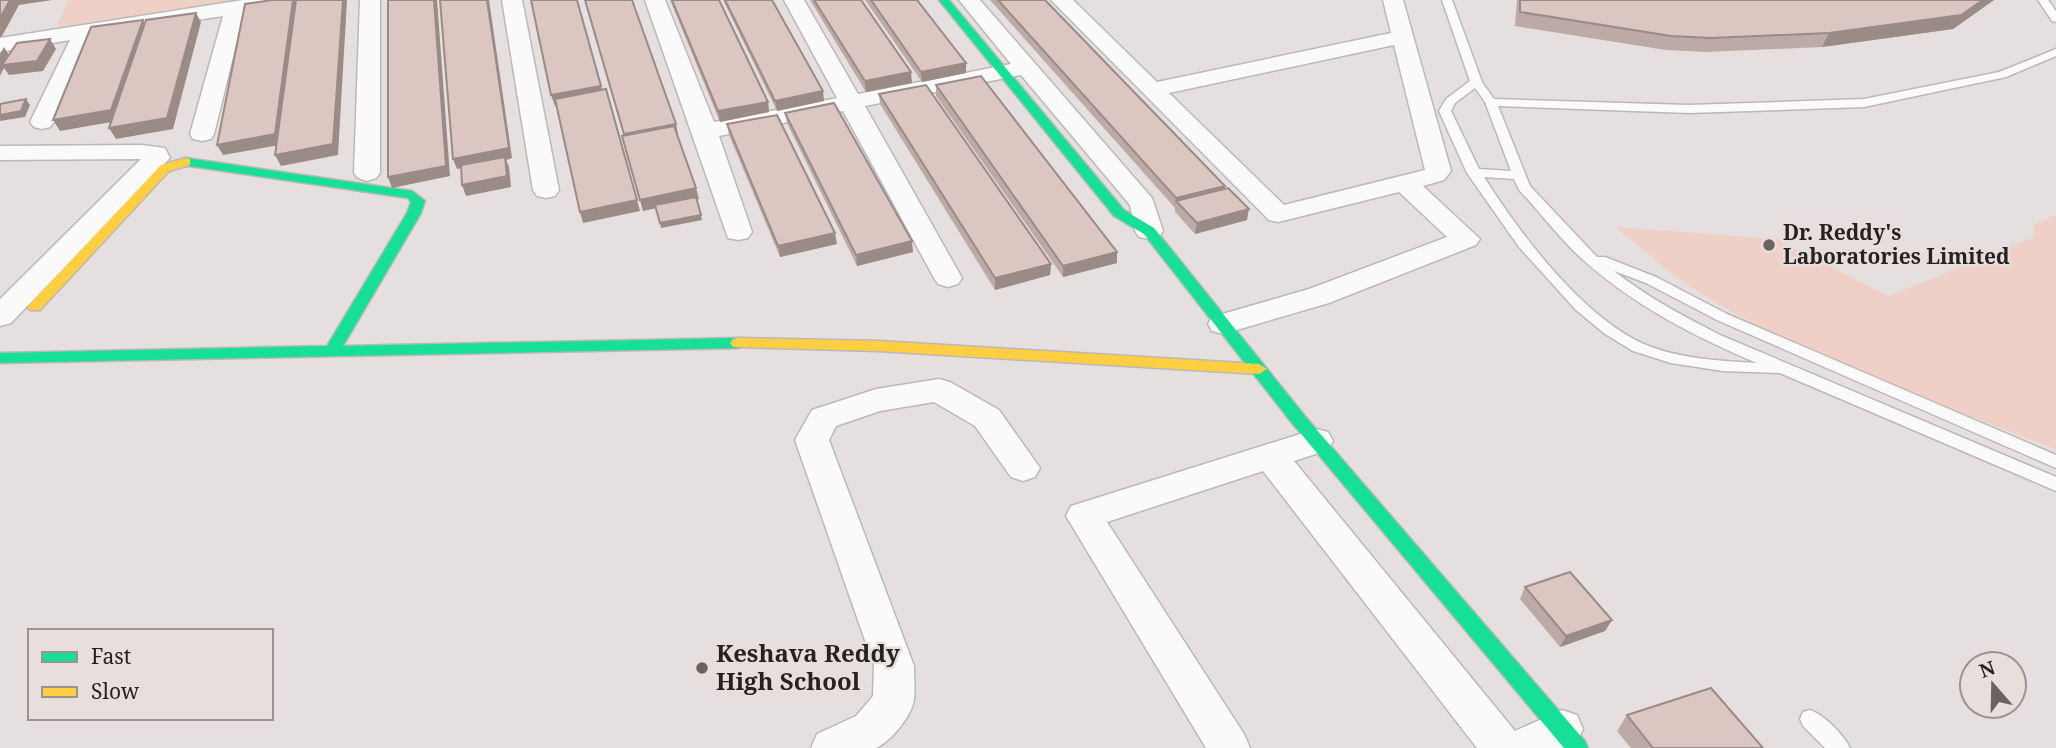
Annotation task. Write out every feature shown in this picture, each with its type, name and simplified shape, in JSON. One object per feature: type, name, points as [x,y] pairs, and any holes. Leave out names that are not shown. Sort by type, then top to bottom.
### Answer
[{"type":"street","points":[[0,44],[282,0]]},
{"type":"street","points":[[367,173],[370,0]]},
{"type":"street","points":[[512,0],[546,190]]},
{"type":"street","points":[[655,0],[705,131],[738,232]]},
{"type":"street","points":[[794,0],[948,278]]},
{"type":"street","points":[[944,0],[1119,213],[1149,231],[1316,441],[1570,739],[1523,748]]},
{"type":"street","points":[[969,0],[1143,204],[1149,231]]},
{"type":"street","points":[[1061,0],[1278,214],[1435,175],[1438,171],[1393,0]]},
{"type":"street","points":[[202,134],[235,8]]},
{"type":"street","points":[[42,122],[86,30]]},
{"type":"street","points":[[1153,90],[1403,37]]},
{"type":"street","points":[[705,131],[1028,67]]},
{"type":"street","points":[[0,153],[142,152],[156,153],[157,158],[0,316]]},
{"type":"street","points":[[35,307],[164,167],[176,163],[190,161],[412,195],[418,201],[414,213],[332,351]]},
{"type":"street","points":[[1223,324],[1319,296],[1466,239],[1404,183]]},
{"type":"street","points":[[0,358],[753,343],[880,345],[1259,369]]},
{"type":"street","points":[[832,748],[871,730],[893,702],[894,666],[812,440],[824,418],[876,400],[939,390],[987,418],[1023,468]]},
{"type":"street","points":[[1228,748],[1084,516],[1316,441]]},
{"type":"street","points":[[1270,455],[1503,748]]},
{"type":"lane","points":[[1447,0],[1476,82],[1491,102],[1524,187],[1585,254],[1664,313],[1785,370],[2056,484]]},
{"type":"lane","points":[[2043,0],[2056,19]]},
{"type":"lane","points":[[1491,102],[1689,108],[1864,103],[2001,75],[2056,52]]},
{"type":"lane","points":[[1476,82],[1450,101],[1444,111],[1452,136],[1473,173],[1530,253],[1590,314],[1637,346],[1684,362],[1785,370]]},
{"type":"lane","points":[[1473,173],[1519,175]]},
{"type":"lane","points":[[1585,254],[1651,280],[1723,317],[2056,462]]},
{"type":"lane","points":[[1810,719],[1839,748]]},
{"type":"shaded area","points":[[68,0],[238,0],[56,28]]},
{"type":"shaded area","points":[[2056,215],[2056,450],[1842,364],[1758,326],[1691,287],[1616,227],[1776,239],[1889,296],[2033,237],[2034,225]]},
{"type":"building","points":[[0,0],[10,0],[0,18]]},
{"type":"building","points":[[293,0],[275,134],[217,145],[245,4]]},
{"type":"building","points":[[296,0],[343,0],[333,144],[275,155]]},
{"type":"building","points":[[388,0],[434,0],[446,166],[388,177]]},
{"type":"building","points":[[440,0],[487,0],[509,148],[453,159]]},
{"type":"building","points":[[531,0],[577,0],[601,86],[551,95]]},
{"type":"building","points":[[585,0],[632,0],[676,124],[624,134]]},
{"type":"building","points":[[672,0],[719,0],[768,102],[718,111]]},
{"type":"building","points":[[725,0],[772,0],[823,91],[775,101]]},
{"type":"building","points":[[814,0],[861,0],[911,72],[865,81]]},
{"type":"building","points":[[871,0],[917,0],[966,63],[921,72]]},
{"type":"building","points":[[998,0],[1045,0],[1225,186],[1176,198]]},
{"type":"building","points":[[1520,0],[1983,0],[1961,15],[1829,33],[1711,38],[1671,36],[1520,12]]},
{"type":"building","points":[[196,13],[167,118],[109,128],[146,20]]},
{"type":"building","points":[[143,20],[111,110],[53,120],[91,27]]},
{"type":"building","points":[[50,39],[37,61],[2,65],[17,43]]},
{"type":"building","points":[[981,76],[1117,252],[1063,266],[936,85]]},
{"type":"building","points":[[926,85],[1051,264],[995,278],[879,94]]},
{"type":"building","points":[[606,89],[637,200],[580,212],[555,99]]},
{"type":"building","points":[[26,99],[21,111],[0,115],[0,104]]},
{"type":"building","points":[[834,103],[912,241],[856,255],[785,113]]},
{"type":"building","points":[[777,115],[835,233],[778,246],[727,124]]},
{"type":"building","points":[[674,126],[696,188],[640,200],[622,136]]},
{"type":"building","points":[[505,157],[507,176],[462,185],[461,165]]},
{"type":"building","points":[[1228,188],[1249,209],[1197,223],[1176,201]]},
{"type":"building","points":[[696,197],[701,215],[660,223],[655,205]]},
{"type":"building","points":[[1570,572],[1612,620],[1566,636],[1525,587]]},
{"type":"building","points":[[1711,688],[1763,748],[1653,748],[1627,715]]},
{"type":"traffic: fast","points":[[944,0],[1119,213],[1149,231],[1298,419],[1577,748]]},
{"type":"traffic: fast","points":[[186,162],[412,195],[418,201],[414,213],[332,351]]},
{"type":"traffic: fast","points":[[0,358],[738,343]]},
{"type":"traffic: slow","points":[[35,307],[165,168],[186,162]]},
{"type":"traffic: slow","points":[[738,343],[879,346],[1259,369]]},
{"type":"place","name":"Dr. Reddy's Laboratories Limited","points":[[1769,245]]},
{"type":"place","name":"Keshava Reddy High School","points":[[702,668]]}]
